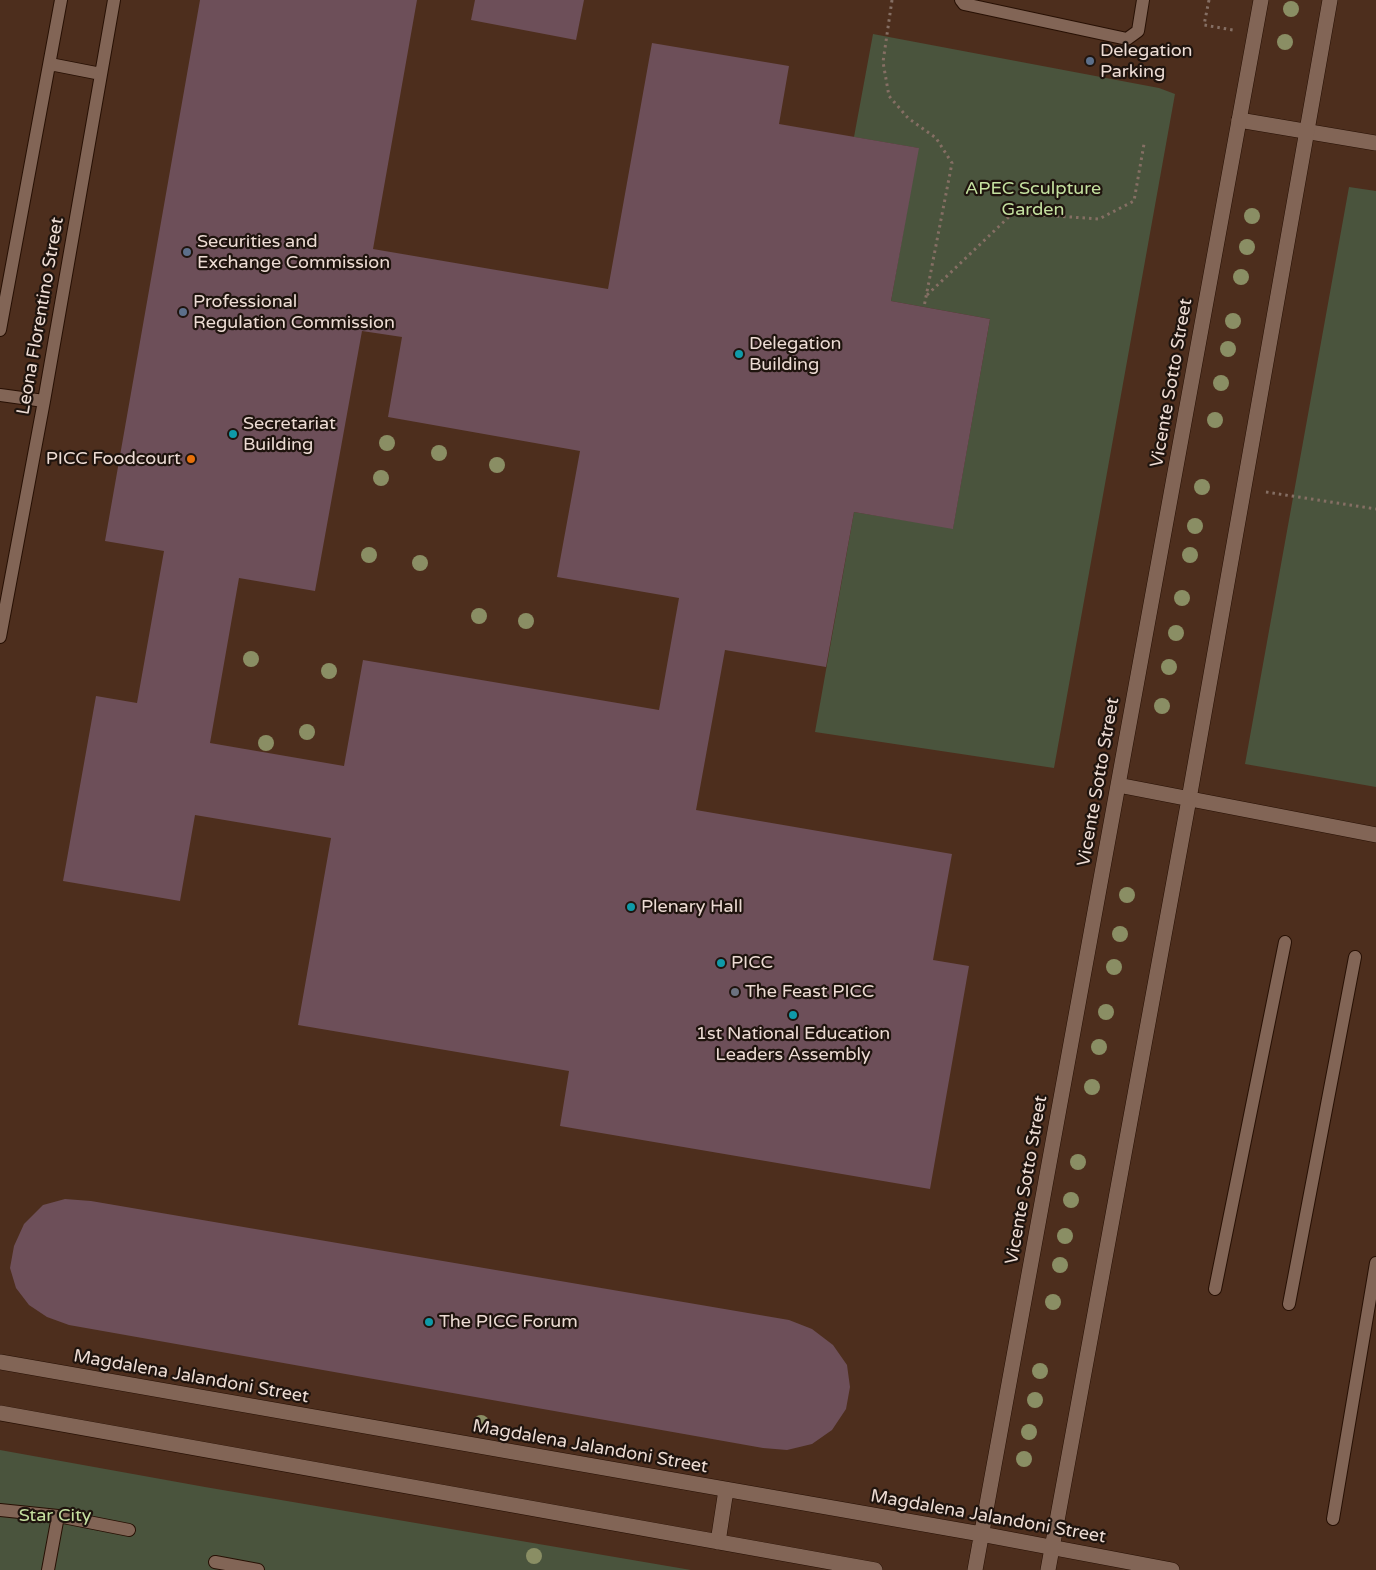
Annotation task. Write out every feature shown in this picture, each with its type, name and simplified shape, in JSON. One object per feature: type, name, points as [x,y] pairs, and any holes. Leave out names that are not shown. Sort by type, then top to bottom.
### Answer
[{"type":"street","name":"Vicente Sotto Street","points":[[975,1570],[1261,0]]},
{"type":"street","points":[[1048,1570],[1189,799],[1330,0]]},
{"type":"street","points":[[1239,120],[1376,143]]},
{"type":"street","points":[[1118,785],[1376,835]]},
{"type":"street","name":"Magdalena Jalandoni Street","points":[[0,1362],[981,1534],[1172,1570]]},
{"type":"street","points":[[0,1413],[875,1570]]},
{"type":"street","points":[[718,1542],[726,1490]]},
{"type":"lane","name":"Leona Florentino Street","points":[[0,330],[61,0]]},
{"type":"lane","name":"Leona Florentino Street","points":[[0,637],[44,401],[114,0]]},
{"type":"lane","points":[[961,0],[964,4],[1127,39],[1138,31],[1143,0]]},
{"type":"lane","points":[[50,64],[101,74]]},
{"type":"lane","points":[[0,395],[44,401]]},
{"type":"lane","points":[[1215,1289],[1285,942]]},
{"type":"lane","points":[[1289,1304],[1355,957]]},
{"type":"lane","points":[[1333,1519],[1376,1264]]},
{"type":"lane","points":[[0,1510],[58,1516],[129,1530]]},
{"type":"lane","points":[[48,1570],[58,1516]]},
{"type":"lane","points":[[215,1562],[258,1570]]},
{"type":"path","points":[[892,0],[883,62],[889,96],[908,118],[936,138],[952,163],[924,307]]},
{"type":"path","points":[[1209,0],[1204,25],[1255,34]]},
{"type":"path","points":[[926,296],[1013,213],[1100,219],[1134,201],[1144,144]]},
{"type":"path","points":[[1243,488],[1376,509]]},
{"type":"shaded area","points":[[0,0],[1376,0],[1376,1570],[0,1570]]},
{"type":"green space","name":"APEC Sculpture Garden","points":[[873,34],[1159,88],[1175,94],[1054,768],[815,732],[854,512],[953,528],[990,319],[891,301],[918,148],[854,137]]},
{"type":"green space","points":[[1349,187],[1376,191],[1376,787],[1245,764]]},
{"type":"green space","name":"Star City","points":[[0,1450],[205,1487],[691,1570],[0,1570]]},
{"type":"building","points":[[200,0],[417,0],[373,249],[608,289],[652,43],[789,66],[779,124],[919,148],[891,301],[990,319],[953,529],[854,512],[826,667],[725,650],[696,810],[952,854],[933,960],[969,966],[930,1189],[560,1126],[569,1071],[298,1025],[331,838],[195,815],[180,901],[63,881],[96,696],[137,703],[164,551],[105,541]],"holes":[[[362,331],[402,337],[388,417],[580,451],[557,577],[679,598],[659,710],[363,660],[344,766],[210,743],[239,578],[315,591]]]},
{"type":"building","points":[[475,0],[584,0],[576,40],[471,20]]},
{"type":"building","name":"The PICC Forum","points":[[65,1199],[91,1201],[789,1320],[812,1329],[833,1345],[847,1365],[850,1387],[846,1409],[832,1430],[812,1444],[787,1450],[763,1448],[69,1325],[47,1317],[29,1305],[16,1288],[10,1268],[14,1246],[24,1224],[43,1205]]},
{"type":"place","name":"Delegation Parking","points":[[1090,61]]},
{"type":"place","name":"Securities and Exchange Commission","points":[[187,252]]},
{"type":"place","name":"Professional Regulation Commission","points":[[183,312]]},
{"type":"place","name":"Delegation Building","points":[[739,354]]},
{"type":"place","name":"Secretariat Building","points":[[233,434]]},
{"type":"place","name":"PICC Foodcourt","points":[[191,459]]},
{"type":"place","name":"Plenary Hall","points":[[631,907]]},
{"type":"place","name":"PICC","points":[[721,963]]},
{"type":"place","name":"The Feast PICC","points":[[735,992]]},
{"type":"place","name":"1st National Education Leaders Assembly","points":[[793,1015]]},
{"type":"place","name":"The PICC Forum","points":[[429,1322]]}]
